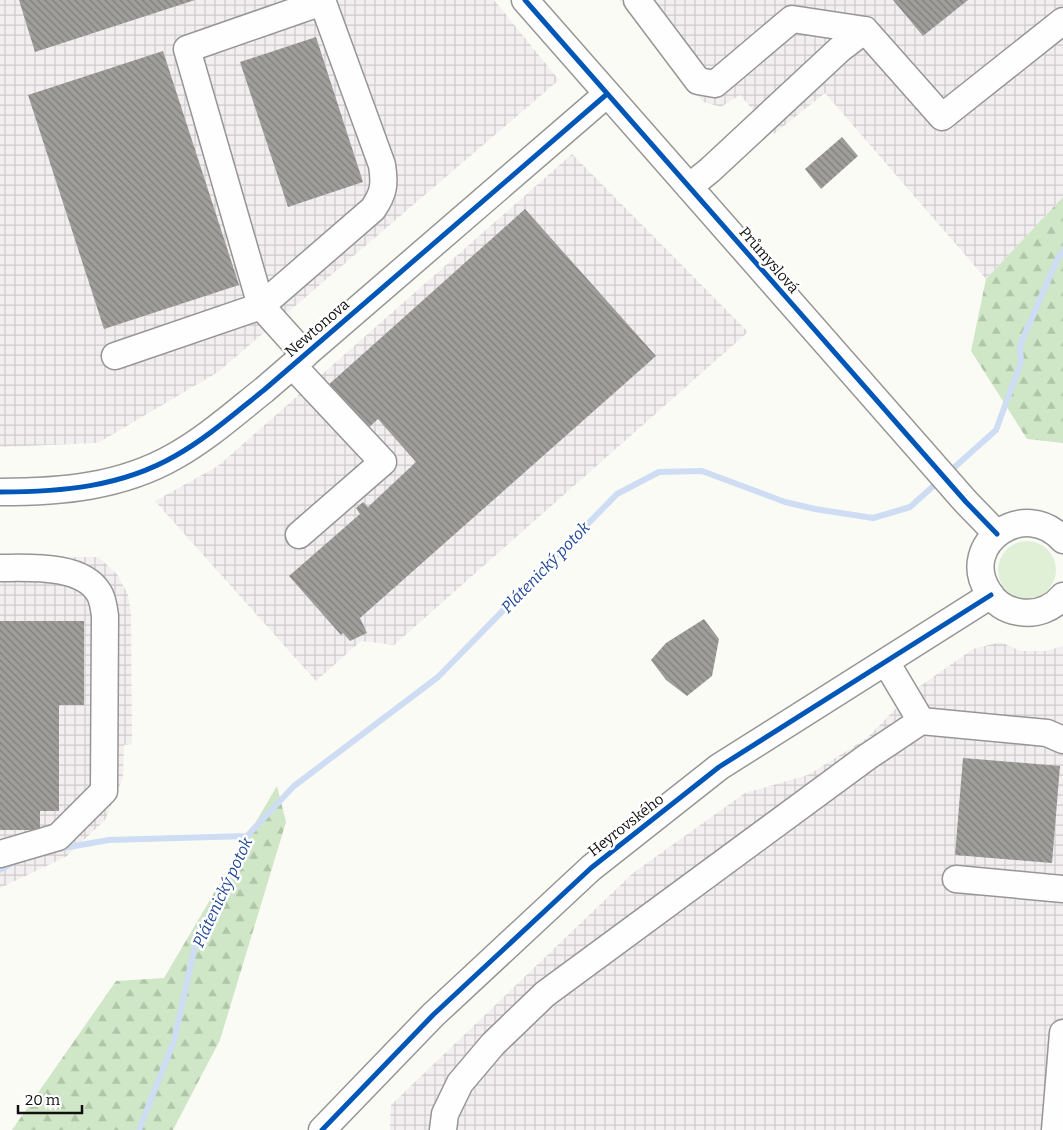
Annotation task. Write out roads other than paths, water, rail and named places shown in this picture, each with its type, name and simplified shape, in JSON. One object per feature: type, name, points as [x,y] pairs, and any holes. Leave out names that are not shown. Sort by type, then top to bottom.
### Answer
[{"type":"street","name":"Průmyslová","points":[[525,0],[996,534]]},
{"type":"street","points":[[637,0],[698,81],[715,84],[792,18],[865,30],[942,118],[1063,21]]},
{"type":"street","points":[[114,356],[261,306],[373,209],[382,196],[384,180],[382,165],[322,1],[187,49],[261,306],[299,360],[383,462],[299,535]]},
{"type":"street","points":[[688,187],[710,170],[840,50],[865,30]]},
{"type":"street","name":"Newtonova","points":[[0,492],[76,489],[111,482],[142,472],[175,456],[212,432],[299,360],[607,94]]},
{"type":"street","points":[[1059,608],[1033,613],[1014,611],[998,602],[991,595],[983,580],[982,564],[986,548],[996,534],[1023,522],[1051,529],[1063,540]]},
{"type":"street","points":[[0,568],[45,568],[84,577],[100,593],[105,616],[104,791],[58,837],[0,854]]},
{"type":"street","name":"Heyrovského","points":[[322,1130],[434,1015],[591,868],[719,767],[991,595]]},
{"type":"street","points":[[886,662],[921,721]]},
{"type":"street","points":[[443,1130],[445,1114],[460,1082],[493,1044],[545,994],[867,757],[921,721],[1047,734],[1063,740]]},
{"type":"street","points":[[956,879],[1063,889]]},
{"type":"street","points":[[1055,1130],[1063,1032]]},
{"type":"waterway","name":"Plátenický potok","points":[[948,473],[996,430],[1021,362],[1020,345],[1058,258],[1063,251]]},
{"type":"waterway","name":"Plátenický potok","points":[[139,1130],[174,1041],[196,941],[247,836],[294,786],[438,677],[617,494],[659,472],[702,471],[785,502],[815,509],[873,518],[910,507],[939,481]]},
{"type":"waterway","points":[[57,849],[109,840],[247,836]]},
{"type":"waterway","points":[[0,870],[16,861]]}]
